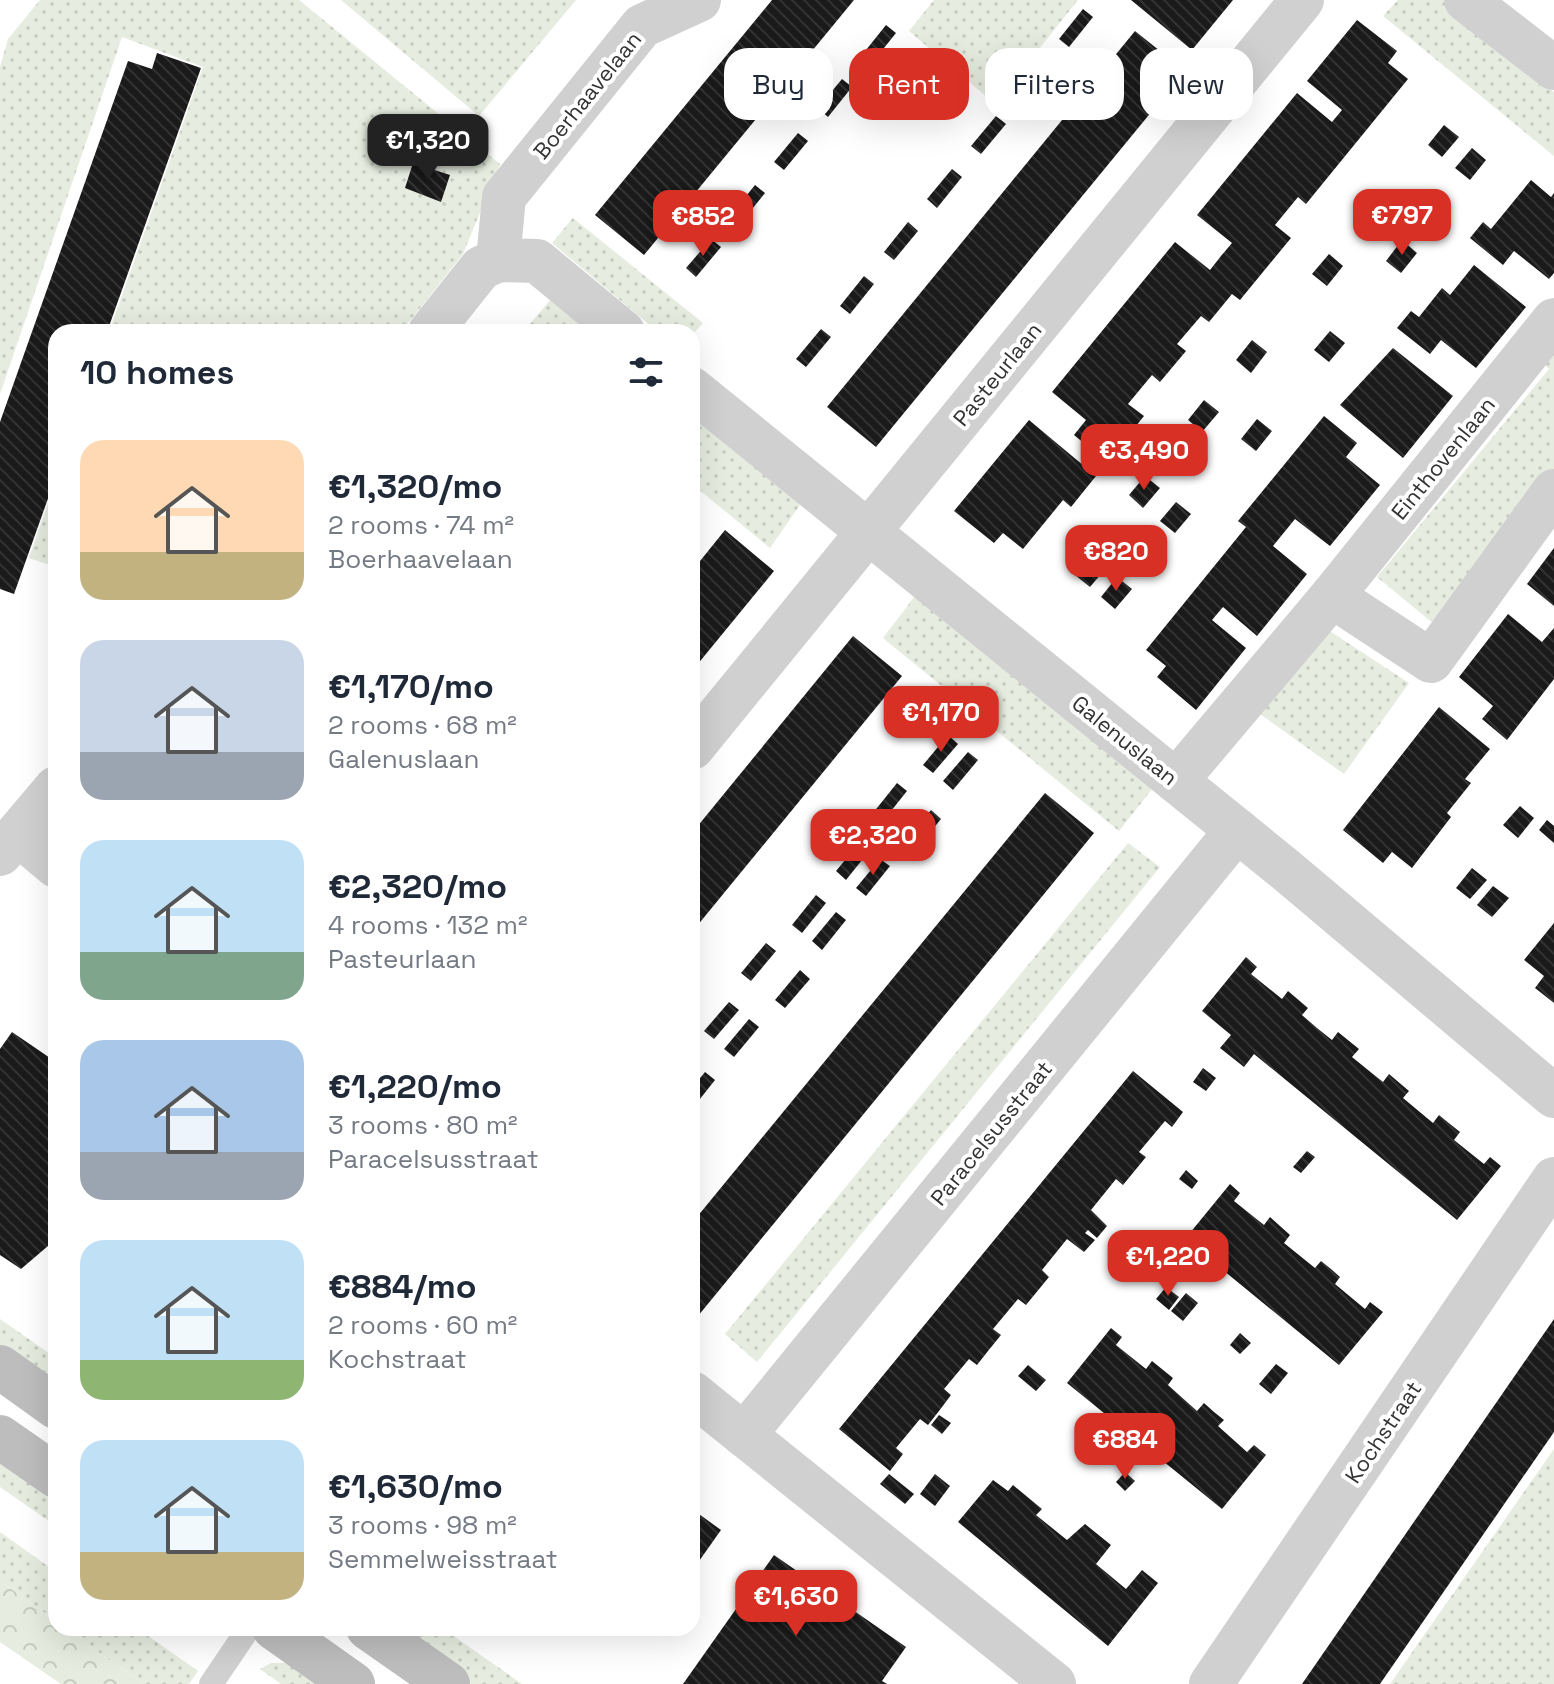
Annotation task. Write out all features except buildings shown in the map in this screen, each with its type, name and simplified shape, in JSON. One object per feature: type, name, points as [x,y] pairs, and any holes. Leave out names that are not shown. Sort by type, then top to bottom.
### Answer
[{"type":"main road","points":[[0,1367],[48,1401]]},
{"type":"main road","points":[[0,1437],[48,1470]]},
{"type":"main road","points":[[285,1636],[353,1684]]},
{"type":"main road","points":[[379,1636],[448,1684]]},
{"type":"street","name":"Boerhaavelaan","points":[[498,260],[504,197],[642,26],[699,0]]},
{"type":"street","name":"Pasteurlaan","points":[[700,738],[1302,0]]},
{"type":"street","points":[[1466,0],[1554,68]]},
{"type":"street","points":[[436,324],[481,268],[498,260],[537,261],[613,324]]},
{"type":"street","name":"Einthovenlaan","points":[[1176,781],[1332,596],[1554,320]]},
{"type":"street","name":"Galenuslaan","points":[[700,396],[866,533],[1237,830],[1554,1096]]},
{"type":"street","points":[[1332,596],[1431,661],[1554,491]]},
{"type":"street","points":[[48,798],[9,844],[48,862]]},
{"type":"street","name":"Paracelsusstraat","points":[[744,1435],[1237,830]]},
{"type":"street","name":"Kochstraat","points":[[1211,1684],[1554,1179]]},
{"type":"street","points":[[700,1399],[1054,1684]]},
{"type":"lane","points":[[211,1684],[244,1636]]},
{"type":"green space","points":[[40,0],[299,0],[500,164],[463,254],[407,324],[112,324],[203,67],[122,37],[0,394],[0,67],[8,39]]},
{"type":"green space","points":[[341,0],[576,0],[479,116]]},
{"type":"green space","points":[[934,0],[1078,0],[1040,48],[985,48],[985,96],[969,82],[969,48],[929,48],[909,31]]},
{"type":"green space","points":[[1398,0],[1444,0],[1554,92],[1554,156],[1383,16]]},
{"type":"green space","points":[[573,218],[703,323],[700,326],[648,324],[552,243]]},
{"type":"green space","points":[[552,298],[585,324],[530,324]]},
{"type":"green space","points":[[1554,341],[1554,474],[1440,629],[1377,577],[1549,369],[1539,359]]},
{"type":"green space","points":[[700,420],[802,502],[770,548],[700,491]]},
{"type":"green space","points":[[48,504],[48,564],[29,558]]},
{"type":"green space","points":[[915,596],[1153,788],[1119,831],[883,638]]},
{"type":"green space","points":[[1322,626],[1409,683],[1344,774],[1253,709]]},
{"type":"green space","points":[[1128,843],[1160,867],[757,1362],[725,1334]]},
{"type":"green space","points":[[0,1319],[48,1352],[48,1384],[0,1350]]},
{"type":"green space","points":[[1554,1449],[1554,1684],[1390,1684]]},
{"type":"green space","points":[[0,1452],[48,1485],[48,1520],[0,1487]]},
{"type":"green space","points":[[0,1532],[48,1566],[48,1615],[0,1581]]},
{"type":"green space","points":[[0,1581],[48,1615],[48,1636],[76,1636],[143,1684],[61,1684],[0,1642]]},
{"type":"green space","points":[[76,1636],[148,1636],[198,1671],[189,1684],[143,1684]]},
{"type":"green space","points":[[403,1636],[453,1636],[522,1684],[471,1684]]},
{"type":"green space","points":[[271,1663],[294,1663],[329,1684],[281,1684],[260,1669]]}]
